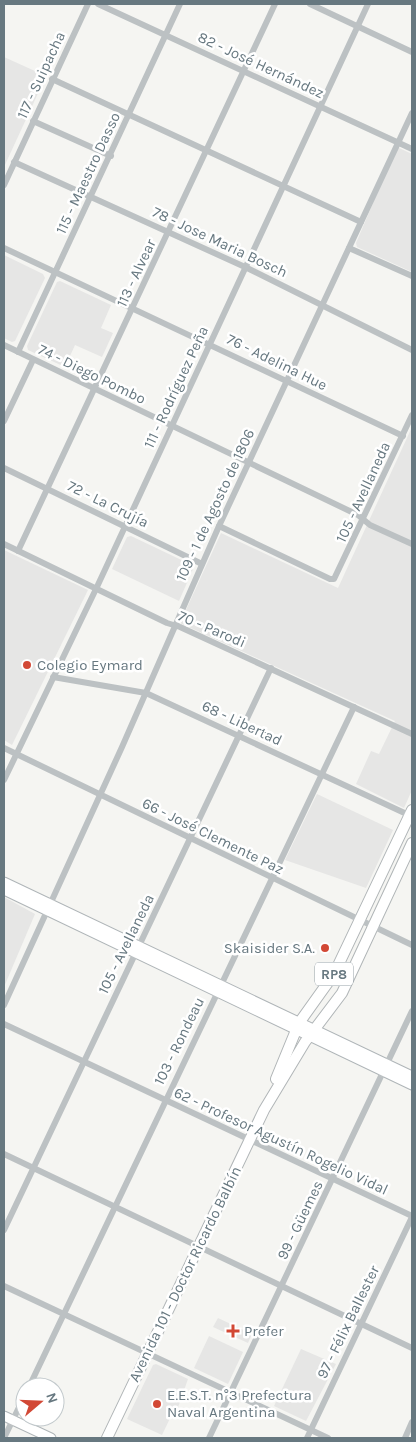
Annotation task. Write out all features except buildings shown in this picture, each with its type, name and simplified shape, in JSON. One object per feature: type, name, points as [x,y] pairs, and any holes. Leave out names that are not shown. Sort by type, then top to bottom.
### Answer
[{"type":"main road","name":"Avenida 101 - Doctor Ricardo Balbín","points":[[107,1438],[264,1110],[297,1027],[330,981],[411,814]]},
{"type":"main road","name":"Avenida 101 - Doctor Ricardo Balbín","points":[[264,1110],[312,1034],[342,993],[412,843]]},
{"type":"main road","points":[[4,882],[48,907]]},
{"type":"main road","points":[[4,890],[48,907],[386,1068],[412,1076]]},
{"type":"main road","points":[[386,1068],[412,1085]]},
{"type":"main road","points":[[4,1416],[51,1438]]},
{"type":"street","name":"117 - Suipacha","points":[[4,185],[88,4]]},
{"type":"street","name":"82 - José Hernández","points":[[98,4],[412,149]]},
{"type":"street","name":"115 - Maestro Dasso","points":[[18,352],[92,197],[180,4]]},
{"type":"street","name":"113 - Alvear","points":[[18,551],[96,389],[275,4]]},
{"type":"street","points":[[310,4],[412,52]]},
{"type":"street","name":"111 - Rodríguez Peña","points":[[4,780],[96,589],[368,4]]},
{"type":"street","points":[[52,79],[361,222]]},
{"type":"street","name":"109 - 1 de Agosto de 1806","points":[[4,1005],[146,693],[219,526],[412,113]]},
{"type":"street","points":[[33,121],[111,156]]},
{"type":"street","name":"78 - Jose Maria Bosch","points":[[14,162],[169,232],[412,350]]},
{"type":"street","name":"76 - Adelina Hue","points":[[4,248],[403,436]]},
{"type":"street","points":[[349,248],[412,276]]},
{"type":"street","name":"74 - Diego Pombo","points":[[4,345],[358,515],[370,525],[412,544]]},
{"type":"street","points":[[4,421],[33,360]]},
{"type":"street","name":"105 - Avellaneda","points":[[219,526],[330,579],[334,579],[412,415]]},
{"type":"street","name":"72 - La Crujía","points":[[4,468],[202,564]]},
{"type":"street","name":"70 - Parodi","points":[[4,544],[96,589],[412,734]]},
{"type":"street","name":"105 - Avellaneda","points":[[4,1230],[271,668]]},
{"type":"street","name":"68 - Libertad","points":[[53,677],[146,693],[321,775],[411,814]]},
{"type":"street","name":"103 - Rondeau","points":[[34,1377],[218,988],[354,707]]},
{"type":"street","name":"66 - José Clemente Paz","points":[[4,748],[412,945]]},
{"type":"street","name":"99 - Güemes","points":[[209,1438],[412,1011]]},
{"type":"street","name":"62 - Profesor Agustín Rogelio Vidal","points":[[4,1024],[412,1216]]},
{"type":"street","points":[[4,1154],[198,1248],[412,1348]]},
{"type":"street","name":"97 - Félix Ballester","points":[[306,1438],[412,1216]]},
{"type":"street","points":[[4,1286],[147,1355],[328,1438]]},
{"type":"street","points":[[4,1438],[15,1414]]},
{"type":"street","points":[[405,1438],[412,1422]]},
{"type":"shaded area","points":[[4,57],[46,76],[4,167]]},
{"type":"shaded area","points":[[397,147],[412,154],[412,272],[357,247],[356,243]]},
{"type":"shaded area","points":[[4,255],[43,274],[45,278],[15,341],[12,342],[4,338]]},
{"type":"shaded area","points":[[60,281],[111,305],[101,328],[113,333],[102,357],[75,345],[65,367],[28,350],[27,346],[57,282]]},
{"type":"shaded area","points":[[412,427],[412,790],[404,808],[356,784],[371,751],[379,754],[395,721],[180,623],[221,533],[338,588]]},
{"type":"shaded area","points":[[131,536],[192,565],[193,569],[179,601],[112,569],[127,537]]},
{"type":"shaded area","name":"Colegio Eymard","points":[[4,550],[88,590],[12,745],[4,740]]},
{"type":"shaded area","points":[[317,794],[393,830],[366,888],[285,860]]},
{"type":"shaded area","points":[[4,897],[35,914],[4,987]]},
{"type":"shaded area","name":"Prefer","points":[[218,1318],[252,1334],[248,1343],[213,1327]]},
{"type":"shaded area","points":[[209,1336],[243,1352],[228,1384],[194,1368]]},
{"type":"shaded area","points":[[301,1349],[336,1364],[306,1421],[274,1406]]},
{"type":"shaded area","name":"E.E.S.T. n°3 Prefectura Naval Argentina","points":[[156,1364],[188,1379],[176,1413],[173,1412],[162,1435],[127,1419],[153,1365]]},
{"type":"place","name":"Colegio Eymard","points":[[27,665]]},
{"type":"place","name":"Skaisider S.A.","points":[[325,948]]},
{"type":"place","name":"Prefer","points":[[233,1331]]},
{"type":"place","name":"E.E.S.T. n°3 Prefectura Naval Argentina","points":[[157,1404]]}]
